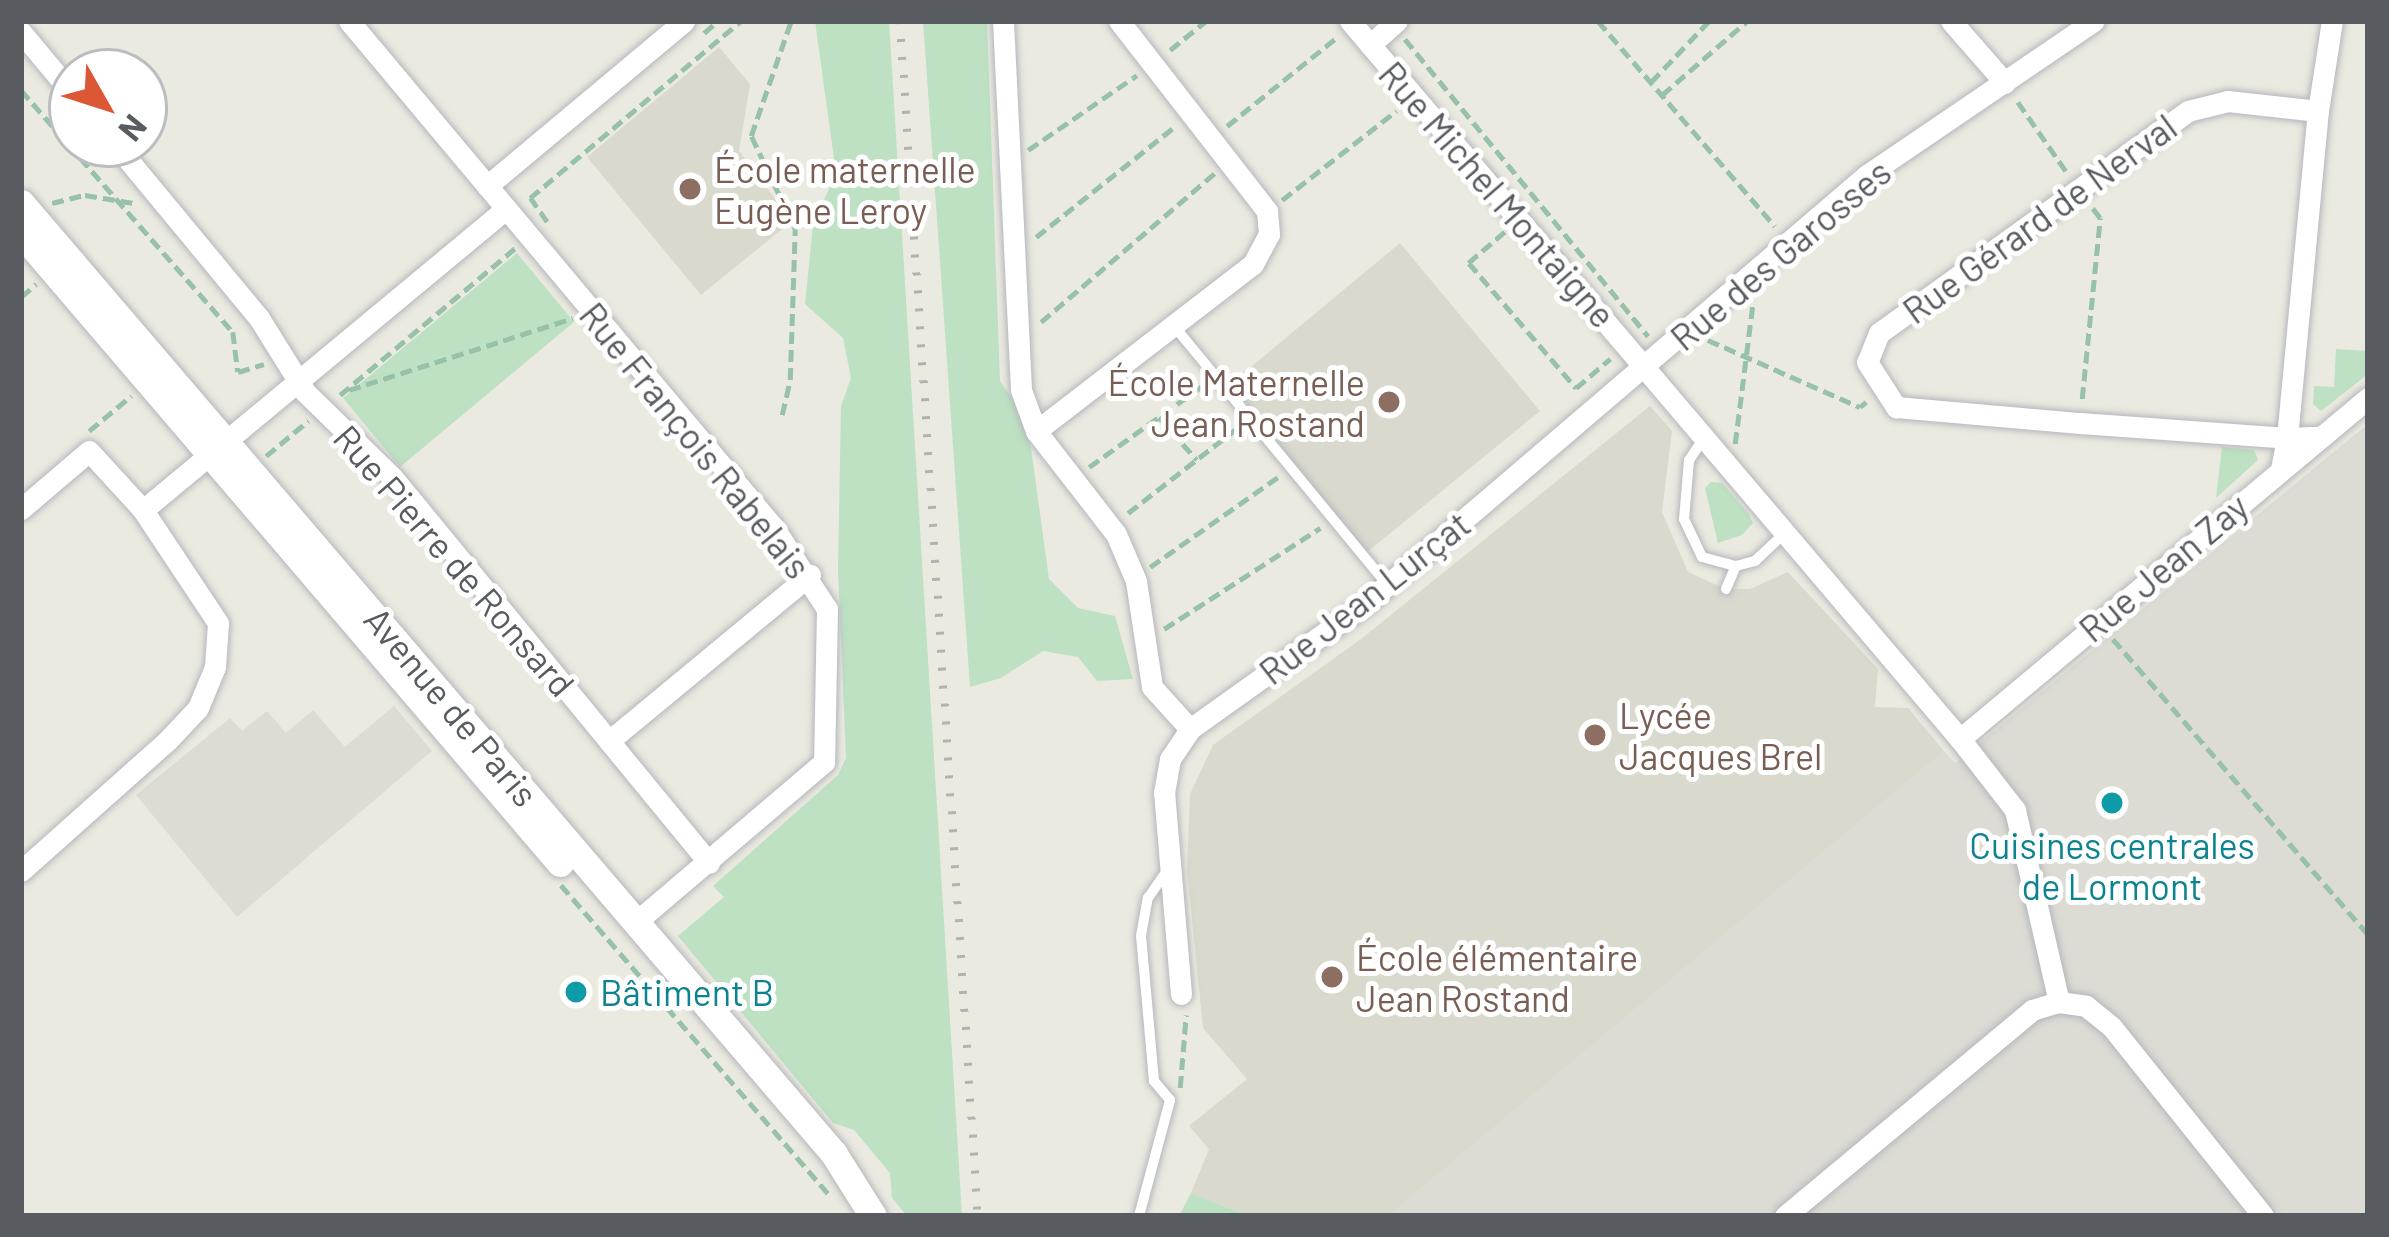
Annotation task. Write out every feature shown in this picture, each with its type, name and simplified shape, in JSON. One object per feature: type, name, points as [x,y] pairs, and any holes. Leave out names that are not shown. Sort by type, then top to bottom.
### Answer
[{"type":"main road","name":"Avenue de Paris","points":[[21,202],[220,448],[870,1216]]},
{"type":"main road","name":"Avenue de Paris","points":[[21,232],[220,448],[635,923],[834,1154],[870,1216]]},
{"type":"street","name":"Rue François Rabelais","points":[[349,21],[810,574],[826,609],[824,762],[635,923]]},
{"type":"street","points":[[487,187],[684,21]]},
{"type":"street","points":[[1003,21],[1013,347],[1036,430],[1110,527],[1135,577],[1152,686],[1190,729]]},
{"type":"street","points":[[1036,430],[1264,253],[1267,212],[1119,21]]},
{"type":"street","points":[[1952,21],[2005,83]]},
{"type":"street","name":"Rue des Garosses","points":[[1646,368],[1867,176],[2094,21]]},
{"type":"street","points":[[2282,469],[2318,112],[2332,21]]},
{"type":"street","points":[[1370,45],[1395,23]]},
{"type":"street","name":"Rue Michel Montaigne","points":[[1352,24],[1646,368]]},
{"type":"street","points":[[21,32],[48,64]]},
{"type":"street","name":"Rue Gérard de Nerval","points":[[1881,392],[1867,362],[1879,333],[2188,111],[2228,101],[2318,112]]},
{"type":"street","name":"Rue Pierre de Ronsard","points":[[134,168],[322,409],[393,478],[709,862]]},
{"type":"street","points":[[142,510],[506,209]]},
{"type":"street","points":[[1646,368],[1787,531],[2015,810],[2059,1002]]},
{"type":"street","name":"Rue Jean Lurçat","points":[[1181,994],[1164,794],[1170,759],[1190,729],[1387,584],[1646,368]]},
{"type":"street","points":[[1881,392],[1896,406],[2320,437]]},
{"type":"street","name":"Rue Jean Zay","points":[[1960,739],[2368,398]]},
{"type":"street","points":[[21,509],[89,451],[142,510],[218,623],[214,667],[198,708],[21,871]]},
{"type":"street","points":[[609,741],[810,574]]},
{"type":"street","points":[[1786,1216],[2032,1010],[2059,1002],[2086,1006],[2111,1026],[2263,1216]]},
{"type":"lane","points":[[1174,326],[1387,584]]},
{"type":"lane","points":[[1706,436],[1689,460],[1687,538],[1702,556],[1736,566],[1755,561],[1787,531]]},
{"type":"lane","points":[[1726,589],[1736,566]]},
{"type":"lane","points":[[1139,1216],[1170,1100],[1154,1081],[1141,935],[1148,898],[1170,867]]},
{"type":"path","points":[[263,459],[548,220],[530,198],[742,21]]},
{"type":"path","points":[[782,415],[790,380],[795,229],[751,136],[791,21]]},
{"type":"path","points":[[1004,167],[1153,64],[1206,21]]},
{"type":"path","points":[[1598,21],[1791,244]]},
{"type":"path","points":[[1651,82],[1709,21]]},
{"type":"path","points":[[1662,95],[1747,21]]},
{"type":"path","points":[[1395,23],[1645,327],[1646,368]]},
{"type":"path","points":[[1210,140],[1352,24]]},
{"type":"path","points":[[2005,83],[2100,218],[2080,423]]},
{"type":"path","points":[[21,90],[233,332],[238,373],[264,363]]},
{"type":"path","points":[[1267,212],[1415,97]]},
{"type":"path","points":[[1008,258],[1191,114]]},
{"type":"path","points":[[1013,347],[1228,161]]},
{"type":"path","points":[[54,202],[118,198],[137,206]]},
{"type":"path","points":[[1541,201],[1469,263],[1576,388],[1610,359]]},
{"type":"path","points":[[1733,467],[1742,360],[1758,273]]},
{"type":"path","points":[[21,297],[40,280]]},
{"type":"path","points":[[344,392],[592,312]]},
{"type":"path","points":[[1693,331],[1742,360],[1860,407],[1881,392]]},
{"type":"path","points":[[1072,479],[1216,376]]},
{"type":"path","points":[[1160,417],[1197,460]]},
{"type":"path","points":[[1110,527],[1251,417]]},
{"type":"path","points":[[1135,577],[1292,466]]},
{"type":"path","points":[[1147,641],[1335,519]]},
{"type":"path","points":[[2098,621],[2368,934]]},
{"type":"shaded area","name":"École maternelle Eugène Leroy","points":[[719,47],[750,84],[739,151],[792,221],[701,295],[587,157]]},
{"type":"shaded area","name":"École Maternelle Jean Rostand","points":[[1400,243],[1540,411],[1366,553],[1238,393],[1240,376]]},
{"type":"shaded area","name":"Lycée Jacques Brel","points":[[1650,406],[1672,431],[1662,512],[1688,572],[1725,589],[1750,589],[1788,572],[1878,669],[1875,707],[1908,708],[1944,751],[1388,1216],[1249,1216],[1191,1193],[1209,1149],[1189,1126],[1247,1079],[1203,1028],[1187,869],[1190,794],[1213,745],[1361,639]]},
{"type":"shaded area","points":[[2368,424],[2368,1216],[1388,1216],[1944,751],[1955,763]]},
{"type":"shaded area","points":[[394,706],[432,751],[237,917],[136,795],[230,718],[242,731],[267,711],[286,733],[313,710],[345,747]]},
{"type":"green space","points":[[815,21],[889,21],[962,1216],[907,1216],[892,1198],[890,1173],[854,1130],[833,1123],[678,936],[724,897],[713,886],[838,775],[846,758],[838,571],[841,406],[851,378],[843,338],[805,304],[813,225],[836,173]]},
{"type":"green space","points":[[923,21],[987,21],[1000,381],[1018,407],[1031,448],[1049,579],[1078,608],[1115,616],[1133,679],[1097,681],[1078,657],[1043,651],[1001,678],[970,687]]},
{"type":"green space","points":[[517,253],[574,322],[400,467],[343,398]]},
{"type":"green space","points":[[2336,349],[2368,351],[2368,374],[2321,411],[2313,404],[2314,386],[2334,387]]},
{"type":"green space","points":[[2222,447],[2254,450],[2258,460],[2216,498]]},
{"type":"green space","points":[[1711,482],[1722,483],[1753,523],[1742,535],[1718,543],[1705,488]]},
{"type":"green space","points":[[1191,1193],[1249,1216],[1179,1216]]},
{"type":"railway","points":[[900,21],[978,1216]]},
{"type":"place","name":"École maternelle Eugène Leroy","points":[[690,189]]},
{"type":"place","name":"École Maternelle Jean Rostand","points":[[1389,402]]},
{"type":"place","name":"Lycée Jacques Brel","points":[[1595,735]]},
{"type":"place","name":"Cuisines centrales de Lormont","points":[[2112,803]]},
{"type":"place","name":"École élémentaire Jean Rostand","points":[[1332,977]]},
{"type":"place","name":"Bâtiment B","points":[[576,992]]}]
